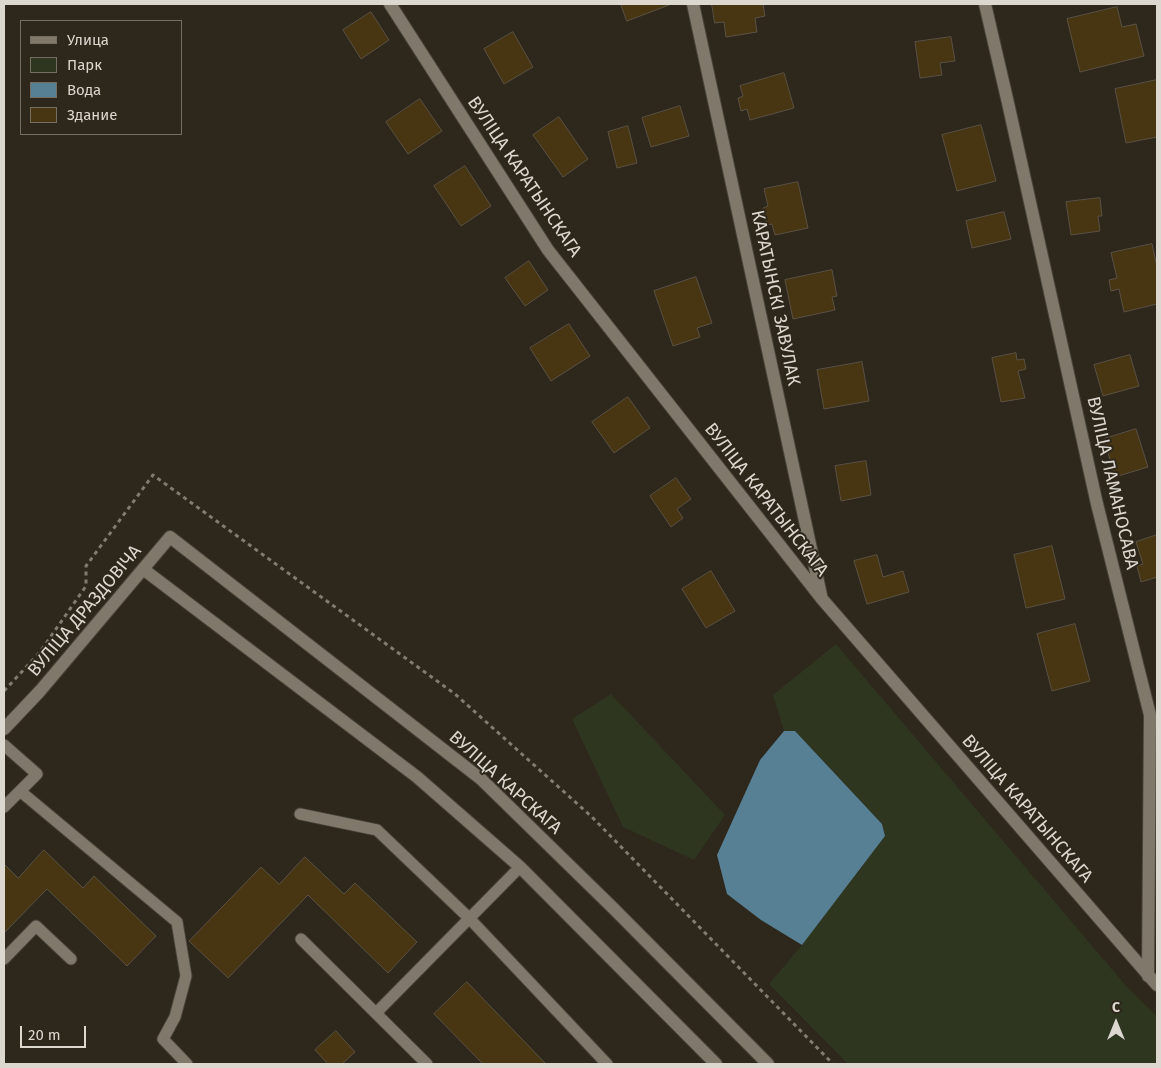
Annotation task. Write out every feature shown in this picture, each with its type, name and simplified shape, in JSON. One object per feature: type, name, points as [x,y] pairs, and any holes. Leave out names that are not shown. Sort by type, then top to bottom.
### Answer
[{"type":"street","name":"ВУЛІЦА КАРАТЫНСКАГА","points":[[390,4],[548,250],[822,600],[1153,981]]},
{"type":"street","name":"КАРАТЫНСКІ ЗАВУЛАК","points":[[693,4],[822,600]]},
{"type":"street","name":"ВУЛІЦА ЛАМАНОСАВА","points":[[985,4],[1097,504],[1153,712],[1153,981]]},
{"type":"street","name":"ВУЛІЦА ДРАЗДОВІЧА","points":[[4,729],[40,691],[170,537]]},
{"type":"street","name":"ВУЛІЦА КАРСКАГА","points":[[170,537],[481,780],[613,908],[768,1064]]},
{"type":"street","points":[[143,570],[418,777],[520,866],[716,1064]]},
{"type":"lane","points":[[4,745],[37,774],[4,808]]},
{"type":"lane","points":[[20,791],[177,922],[186,976],[175,1017],[163,1039],[187,1064]]},
{"type":"lane","points":[[300,814],[377,830],[469,918],[607,1064]]},
{"type":"lane","points":[[376,1013],[520,866]]},
{"type":"lane","points":[[4,959],[36,926],[71,959]]},
{"type":"lane","points":[[301,939],[427,1064]]},
{"type":"green space","points":[[836,644],[1127,987],[1157,1016],[1157,1064],[848,1064],[769,984],[802,945],[885,836],[882,824],[795,731],[784,731],[773,695]]},
{"type":"green space","points":[[611,694],[725,815],[694,860],[623,827],[572,719]]},
{"type":"water","points":[[784,731],[795,731],[882,824],[885,836],[802,945],[761,920],[727,894],[717,855],[760,760]]},
{"type":"building","points":[[621,4],[668,4],[669,5],[627,21]]},
{"type":"building","points":[[712,4],[763,4],[765,16],[755,18],[757,32],[726,37],[724,22],[715,23]]},
{"type":"building","points":[[1117,7],[1122,27],[1136,24],[1144,56],[1080,72],[1067,19]]},
{"type":"building","points":[[371,12],[389,40],[361,59],[343,30]]},
{"type":"building","points":[[513,32],[533,67],[504,84],[484,49]]},
{"type":"building","points":[[951,37],[955,61],[940,63],[942,75],[920,78],[915,42]]},
{"type":"building","points":[[784,73],[794,108],[750,120],[747,109],[741,111],[738,98],[743,96],[740,86]]},
{"type":"building","points":[[1157,80],[1157,137],[1126,143],[1115,89]]},
{"type":"building","points":[[420,99],[442,131],[408,154],[386,122]]},
{"type":"building","points":[[680,106],[689,136],[651,147],[642,118]]},
{"type":"building","points":[[559,117],[588,159],[563,177],[533,135]]},
{"type":"building","points":[[981,125],[996,181],[957,191],[942,135]]},
{"type":"building","points":[[628,126],[637,163],[617,168],[608,132]]},
{"type":"building","points":[[465,166],[491,206],[461,226],[434,186]]},
{"type":"building","points":[[798,182],[808,228],[775,235],[772,224],[767,225],[763,208],[768,206],[764,189]]},
{"type":"building","points":[[1100,198],[1102,216],[1098,216],[1100,231],[1071,235],[1066,202]]},
{"type":"building","points":[[1004,212],[1011,239],[972,248],[966,221]]},
{"type":"building","points":[[1152,244],[1157,267],[1157,304],[1124,312],[1119,289],[1111,291],[1109,280],[1117,278],[1111,253]]},
{"type":"building","points":[[529,261],[548,290],[525,306],[505,278]]},
{"type":"building","points":[[832,270],[837,296],[832,297],[835,310],[793,319],[785,280]]},
{"type":"building","points":[[696,277],[712,323],[697,328],[700,337],[673,346],[654,291]]},
{"type":"building","points":[[569,324],[590,356],[551,381],[530,348]]},
{"type":"building","points":[[1016,353],[1017,360],[1024,359],[1026,369],[1018,371],[1025,398],[1001,402],[992,358]]},
{"type":"building","points":[[1130,355],[1139,386],[1103,396],[1094,365]]},
{"type":"building","points":[[862,362],[869,401],[824,409],[817,370]]},
{"type":"building","points":[[628,397],[650,428],[614,453],[592,422]]},
{"type":"building","points":[[1136,429],[1148,467],[1115,477],[1104,439]]},
{"type":"building","points":[[866,461],[871,495],[841,501],[835,466]]},
{"type":"building","points":[[676,478],[691,499],[677,509],[683,518],[671,527],[650,496]]},
{"type":"building","points":[[1157,535],[1157,577],[1141,582],[1137,566],[1143,564],[1136,542]]},
{"type":"building","points":[[1052,546],[1065,599],[1026,608],[1014,555]]},
{"type":"building","points":[[877,555],[883,577],[903,571],[909,592],[867,604],[854,561]]},
{"type":"building","points":[[711,571],[735,611],[706,628],[682,589]]},
{"type":"building","points":[[1075,624],[1090,681],[1052,691],[1037,634]]},
{"type":"building","points":[[44,850],[83,888],[94,876],[156,936],[127,966],[47,889],[4,933],[4,864],[18,878]]},
{"type":"building","points":[[305,857],[344,894],[355,883],[417,942],[388,973],[308,895],[228,978],[189,941],[261,867],[279,884]]},
{"type":"building","points":[[467,982],[546,1064],[483,1064],[434,1014]]},
{"type":"building","points":[[336,1031],[355,1052],[342,1064],[328,1064],[315,1050]]}]
